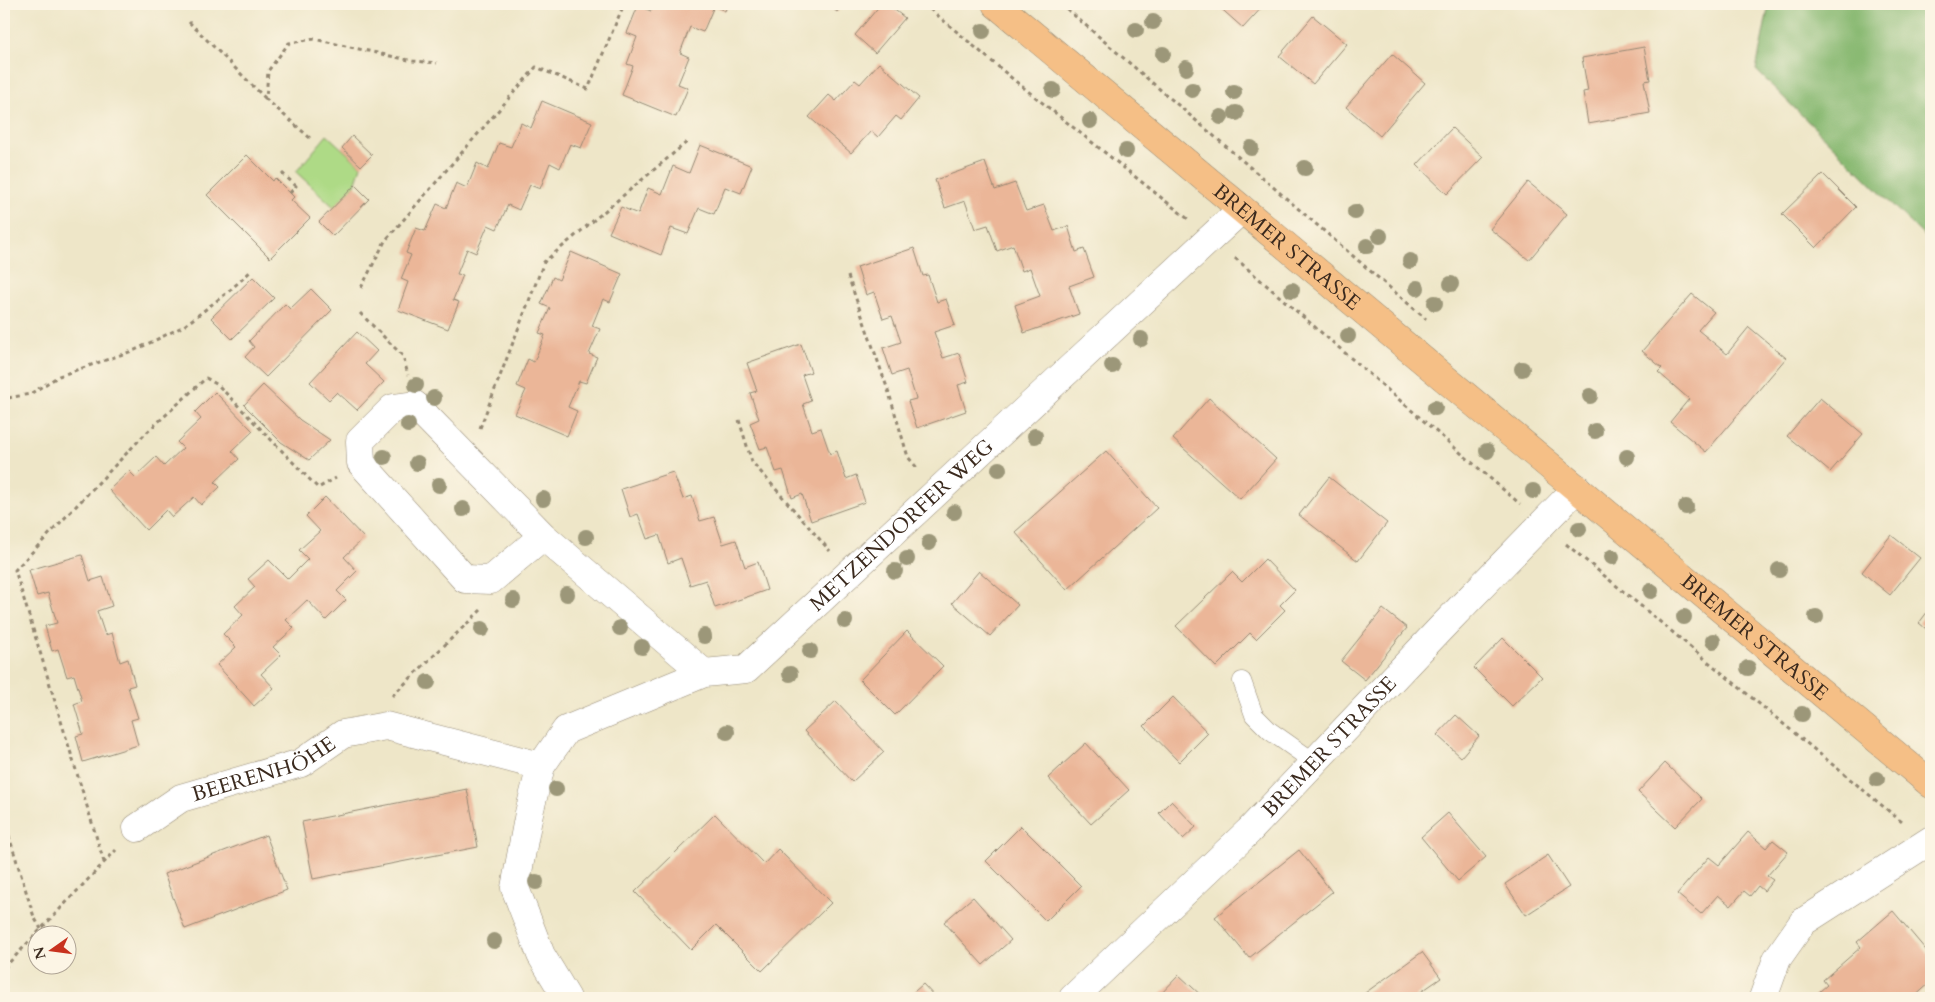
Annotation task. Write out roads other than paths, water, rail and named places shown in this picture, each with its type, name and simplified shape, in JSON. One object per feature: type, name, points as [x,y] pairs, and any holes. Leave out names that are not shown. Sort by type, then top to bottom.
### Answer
[{"type":"main road","name":"BREMER STRASSE","points":[[996,4],[1931,784]]},
{"type":"street","name":"METZENDORFER WEG","points":[[541,766],[566,730],[704,673],[746,669],[1242,209]]},
{"type":"street","points":[[543,536],[491,580],[465,579],[361,463],[360,441],[393,408],[415,405],[543,536],[704,673]]},
{"type":"street","name":"BREMER STRASSE","points":[[1073,998],[1249,831],[1577,488]]},
{"type":"street","name":"BEERENHÖHE","points":[[138,828],[181,798],[302,763],[343,734],[386,726],[541,766]]},
{"type":"street","points":[[541,766],[529,813],[515,888],[541,955],[567,998]]},
{"type":"street","points":[[1763,998],[1777,959],[1803,922],[1929,842]]},
{"type":"lane","points":[[1242,681],[1254,715],[1270,731],[1314,762]]}]
